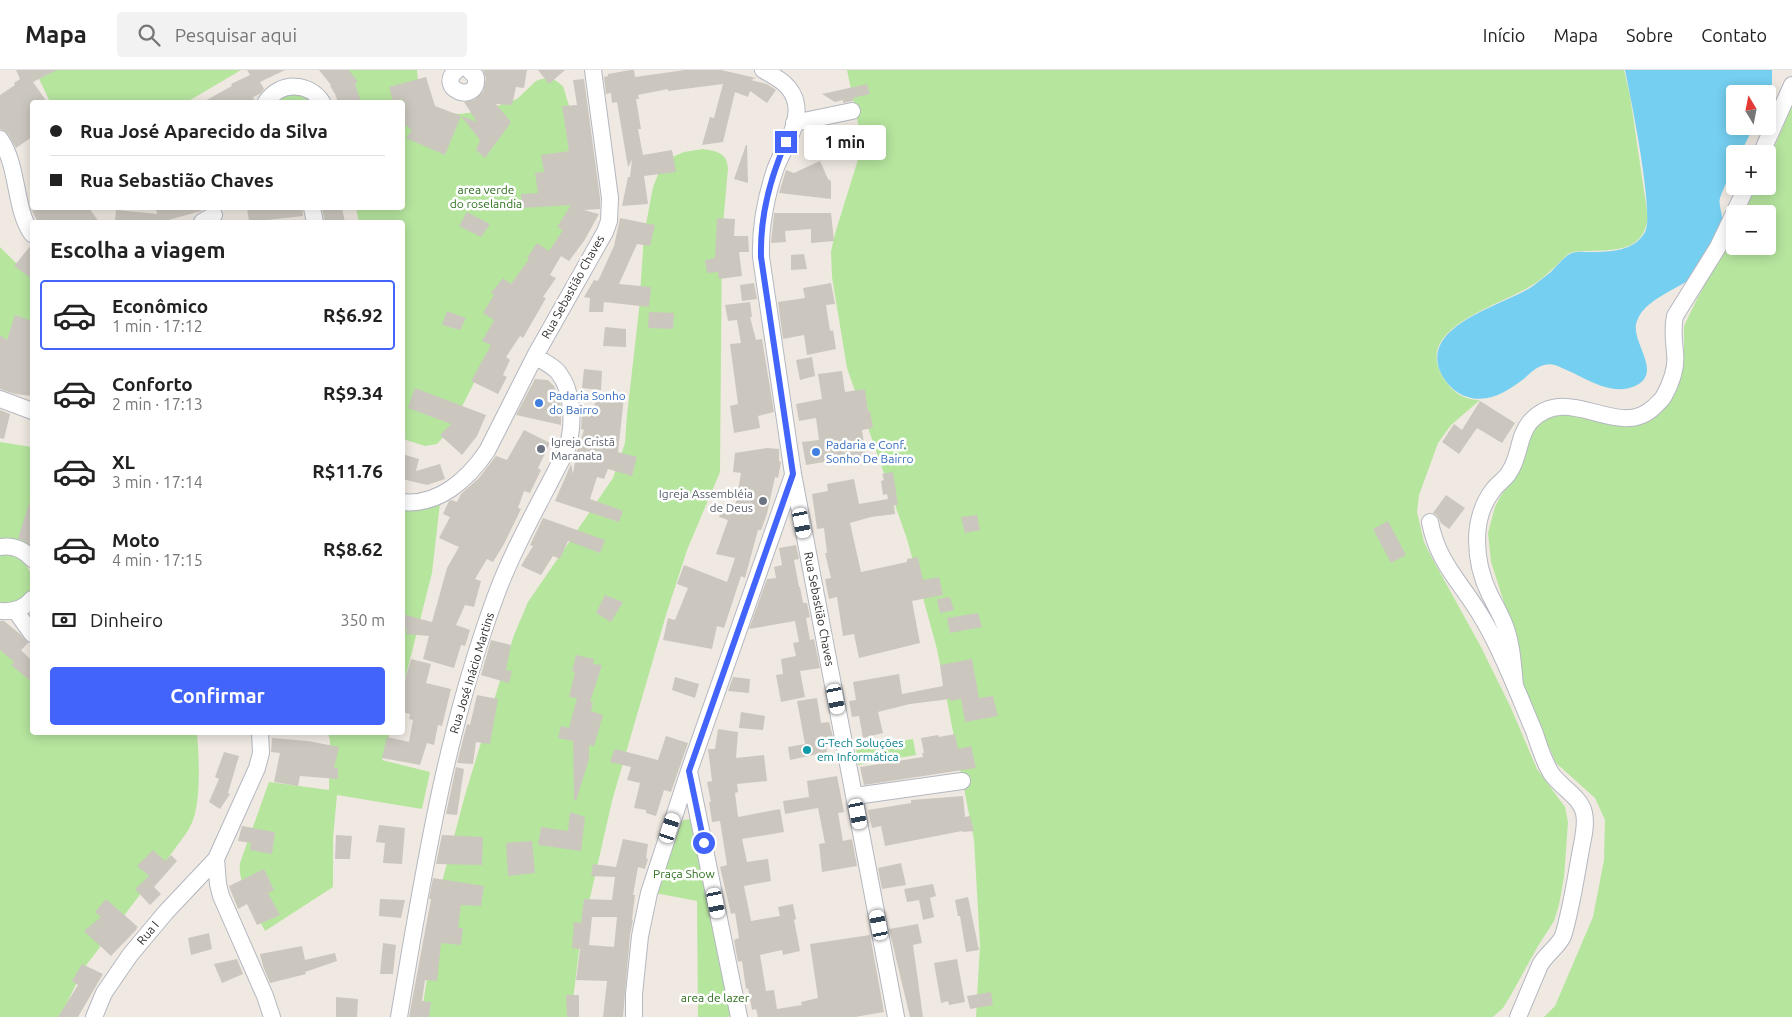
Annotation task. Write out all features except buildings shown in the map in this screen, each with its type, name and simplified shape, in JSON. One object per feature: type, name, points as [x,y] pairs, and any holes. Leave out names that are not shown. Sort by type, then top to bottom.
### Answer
[{"type":"street","points":[[458,70],[451,78],[452,86],[457,92],[466,93],[473,89],[476,82],[474,73],[469,70]]},
{"type":"street","points":[[578,70],[594,70]]},
{"type":"street","name":"Rua Sebastião Chaves","points":[[405,502],[418,502],[442,494],[453,488],[473,471],[487,451],[535,356],[609,221],[610,198],[594,70]]},
{"type":"street","name":"Rua Sebastião Chaves","points":[[763,70],[782,81],[789,88],[796,105],[797,116],[769,189],[763,224],[761,257],[793,474],[896,1017]]},
{"type":"street","points":[[1765,145],[1792,85]]},
{"type":"street","points":[[268,100],[279,90],[293,86],[303,87],[312,91],[320,100]]},
{"type":"street","points":[[794,123],[852,111]]},
{"type":"street","points":[[0,139],[6,150],[25,219],[30,230]]},
{"type":"street","points":[[1515,685],[1505,627],[1488,593],[1479,556],[1478,527],[1487,498],[1511,470],[1526,429],[1537,416],[1562,407],[1572,407],[1609,417],[1632,418],[1649,412],[1664,397],[1671,382],[1675,363],[1672,328],[1675,316],[1718,247],[1743,195]]},
{"type":"street","name":"Rua José Inácio Martins","points":[[398,1017],[434,813],[461,702],[503,576],[567,449],[571,435],[572,411],[563,380],[557,371],[535,356]]},
{"type":"street","points":[[0,399],[30,410]]},
{"type":"street","points":[[634,1017],[634,994],[645,906],[689,771],[793,474]]},
{"type":"street","points":[[1430,522],[1440,556],[1484,620],[1515,685],[1547,765],[1554,778],[1582,807],[1585,821],[1576,881],[1564,936],[1540,965],[1518,1017]]},
{"type":"street","points":[[0,548],[16,548],[27,553],[30,557]]},
{"type":"street","points":[[30,600],[26,605],[8,611],[30,632]]},
{"type":"street","name":"Rua I","points":[[94,1017],[104,993],[126,959],[166,912],[216,859],[257,768],[261,753],[260,735]]},
{"type":"street","points":[[689,771],[739,1017]]},
{"type":"street","points":[[854,796],[962,781]]},
{"type":"street","name":"Rua I","points":[[216,859],[218,884],[222,897],[265,996],[272,1017]]},
{"type":"street","points":[[194,882],[204,880],[211,882],[217,887],[222,897]]},
{"type":"green space","points":[[35,70],[241,70],[190,100],[49,100]]},
{"type":"green space","name":"area verde do roselandia","points":[[335,70],[417,70],[419,92],[437,112],[460,114],[483,111],[517,99],[536,81],[552,78],[563,86],[570,109],[578,185],[563,235],[479,373],[450,430],[437,444],[425,446],[405,439],[405,220],[359,220],[356,210],[405,210],[405,100],[348,100]]},
{"type":"green space","points":[[847,70],[1624,70],[1630,96],[1648,218],[1641,237],[1635,243],[1619,249],[1570,253],[1533,285],[1478,312],[1461,323],[1446,335],[1438,348],[1437,364],[1450,387],[1466,398],[1480,400],[1451,425],[1438,443],[1419,495],[1417,512],[1424,542],[1481,647],[1511,708],[1537,769],[1565,807],[1568,822],[1564,877],[1554,921],[1503,1008],[1493,1017],[976,1017],[980,945],[974,840],[937,649],[907,539],[847,368],[832,277],[831,252],[834,237],[860,153],[859,128]]},
{"type":"green space","points":[[290,90],[313,100],[273,100]]},
{"type":"green space","points":[[1792,106],[1792,1017],[1544,1017],[1555,1006],[1593,917],[1604,860],[1605,820],[1595,798],[1556,763],[1523,688],[1507,612],[1491,562],[1488,533],[1495,507],[1514,477],[1525,446],[1536,424],[1560,413],[1616,424],[1680,380],[1684,364],[1684,326],[1726,246],[1726,255],[1776,255],[1776,205],[1748,205],[1752,195],[1776,195],[1775,145]]},
{"type":"green space","points":[[703,149],[723,156],[726,159],[728,168],[722,236],[720,472],[687,550],[666,615],[612,801],[580,942],[571,1017],[421,1017],[442,882],[465,795],[514,635],[528,602],[613,478],[625,443],[639,310],[644,235],[653,187],[661,167],[670,158],[684,152]]},
{"type":"green space","points":[[0,247],[30,277],[30,358],[0,352]]},
{"type":"green space","points":[[0,442],[30,447],[30,551],[0,542]]},
{"type":"green space","points":[[440,503],[432,573],[405,679],[405,509],[422,509]]},
{"type":"green space","points":[[0,555],[15,556],[23,561],[30,573],[29,592],[16,603],[0,604]]},
{"type":"green space","points":[[0,638],[30,681],[30,735],[197,735],[199,766],[196,811],[185,835],[84,968],[60,1017],[0,1017]]},
{"type":"green space","points":[[329,735],[389,735],[382,760],[430,772],[422,809],[337,795],[333,838],[333,887],[265,931],[244,889],[241,880],[240,863],[269,782],[329,790]]},
{"type":"green space","points":[[913,739],[916,755],[858,765],[856,748]]},
{"type":"green space","points":[[690,819],[695,822],[737,1015],[698,1017],[697,901],[655,893],[679,824],[684,820]]},
{"type":"water","points":[[1625,70],[1772,70],[1772,85],[1726,85],[1726,135],[1750,135],[1744,145],[1726,145],[1726,184],[1720,198],[1721,226],[1715,242],[1700,268],[1684,283],[1653,301],[1641,313],[1637,321],[1637,337],[1644,355],[1647,372],[1644,379],[1637,385],[1627,388],[1608,388],[1558,366],[1549,364],[1541,366],[1504,392],[1489,398],[1481,399],[1465,396],[1452,388],[1438,365],[1438,350],[1445,337],[1457,326],[1472,316],[1533,286],[1569,254],[1577,252],[1606,252],[1621,249],[1629,247],[1641,238],[1645,232],[1647,221],[1647,203],[1636,127]]},
{"type":"place","name":"Padaria Sonho do Bairro","points":[[539,403]]},
{"type":"place","name":"Igreja Cristã Maranata","points":[[541,449]]},
{"type":"place","name":"Padaria e Conf. Sonho De Bairro","points":[[816,452]]},
{"type":"place","name":"Igreja Assembléia de Deus","points":[[763,501]]},
{"type":"place","name":"G-Tech Soluções em Informática","points":[[807,750]]},
{"type":"route","points":[[704,843],[689,771],[793,474],[761,257],[763,224],[769,189],[786,142]]},
{"type":"park label","name":"Praça Show","points":[[684,874]]},
{"type":"park label","name":"area de lazer","points":[[715,998]]}]
